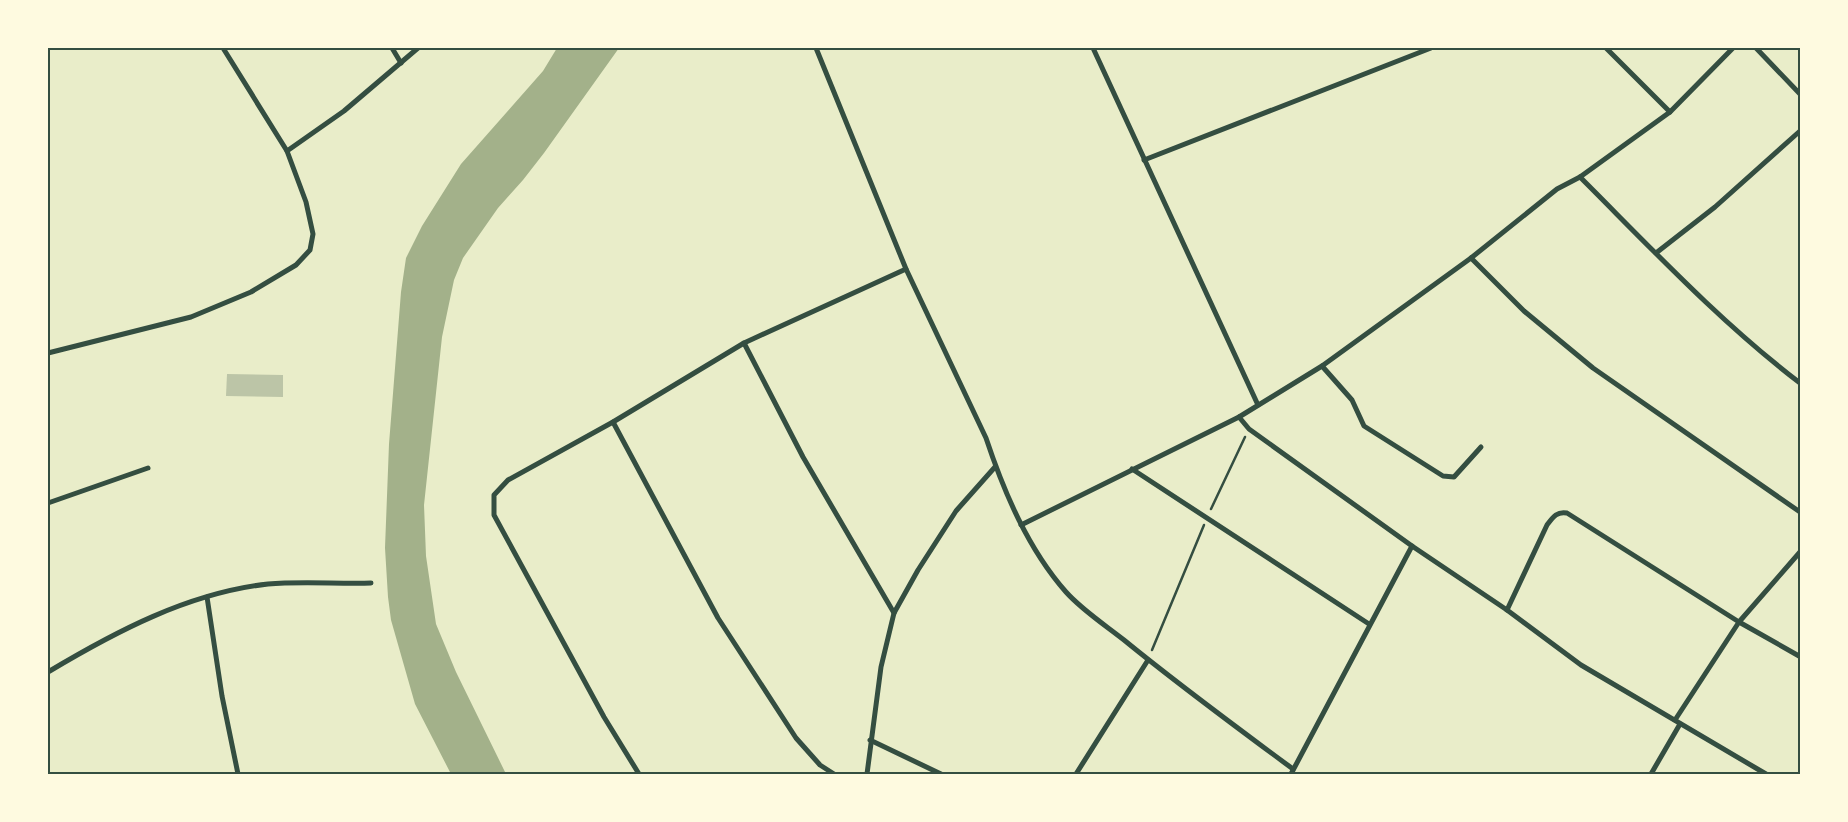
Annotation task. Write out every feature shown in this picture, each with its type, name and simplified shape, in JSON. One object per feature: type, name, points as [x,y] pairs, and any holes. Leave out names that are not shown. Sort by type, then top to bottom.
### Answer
[{"type":"street","points":[[48,353],[191,317],[251,292],[296,265],[310,250],[313,234],[306,202],[287,151],[223,48]]},
{"type":"street","points":[[392,48],[401,63]]},
{"type":"street","points":[[287,151],[344,111],[418,48]]},
{"type":"street","points":[[816,48],[906,269],[986,438],[995,467],[1021,525],[1048,570],[1067,594],[1148,660],[1292,772],[1412,546]]},
{"type":"street","points":[[1093,48],[1258,406]]},
{"type":"street","points":[[1144,160],[1431,48]]},
{"type":"street","points":[[1606,48],[1670,112]]},
{"type":"street","points":[[1021,525],[1239,417],[1322,366],[1471,258],[1556,190],[1580,177],[1670,112],[1733,48]]},
{"type":"street","points":[[1756,48],[1800,94]]},
{"type":"street","points":[[1656,253],[1715,207],[1800,131]]},
{"type":"street","points":[[1580,177],[1707,304],[1764,355],[1800,383]]},
{"type":"street","points":[[1471,258],[1524,311],[1593,368],[1800,512]]},
{"type":"street","points":[[639,774],[604,717],[494,515],[494,495],[508,480],[613,422],[744,343],[906,269]]},
{"type":"street","points":[[744,343],[803,457],[894,613]]},
{"type":"street","points":[[1322,366],[1352,400],[1364,426],[1443,476],[1454,477],[1480,447]]},
{"type":"street","points":[[1239,417],[1249,429],[1412,546],[1507,610],[1581,665],[1766,774]]},
{"type":"street","points":[[613,422],[718,618],[796,738],[820,764],[834,774]]},
{"type":"street","points":[[867,774],[881,667],[894,613],[918,570],[956,511],[995,467]]},
{"type":"street","points":[[48,503],[148,468]]},
{"type":"street","points":[[1132,469],[1369,624]]},
{"type":"street","points":[[1507,610],[1547,525],[1557,513],[1562,512],[1567,513],[1740,622],[1799,656]]},
{"type":"street","points":[[1675,720],[1740,622],[1800,552]]},
{"type":"street","points":[[48,672],[111,634],[206,597],[268,584],[371,583]]},
{"type":"street","points":[[206,597],[238,774]]},
{"type":"street","points":[[1076,774],[1148,660]]},
{"type":"street","points":[[1651,774],[1680,724]]},
{"type":"street","points":[[870,740],[941,774]]},
{"type":"path","points":[[1148,660],[1206,519],[1249,429]]},
{"type":"shaded area","points":[[557,48],[619,48],[544,153],[498,208],[463,258],[454,280],[442,337],[424,505],[426,556],[436,624],[456,672],[506,774],[451,774],[415,704],[391,620],[388,597],[385,548],[389,444],[401,292],[406,258],[422,226],[461,164],[543,71]]},
{"type":"building","points":[[227,374],[283,375],[283,397],[226,396]]}]
